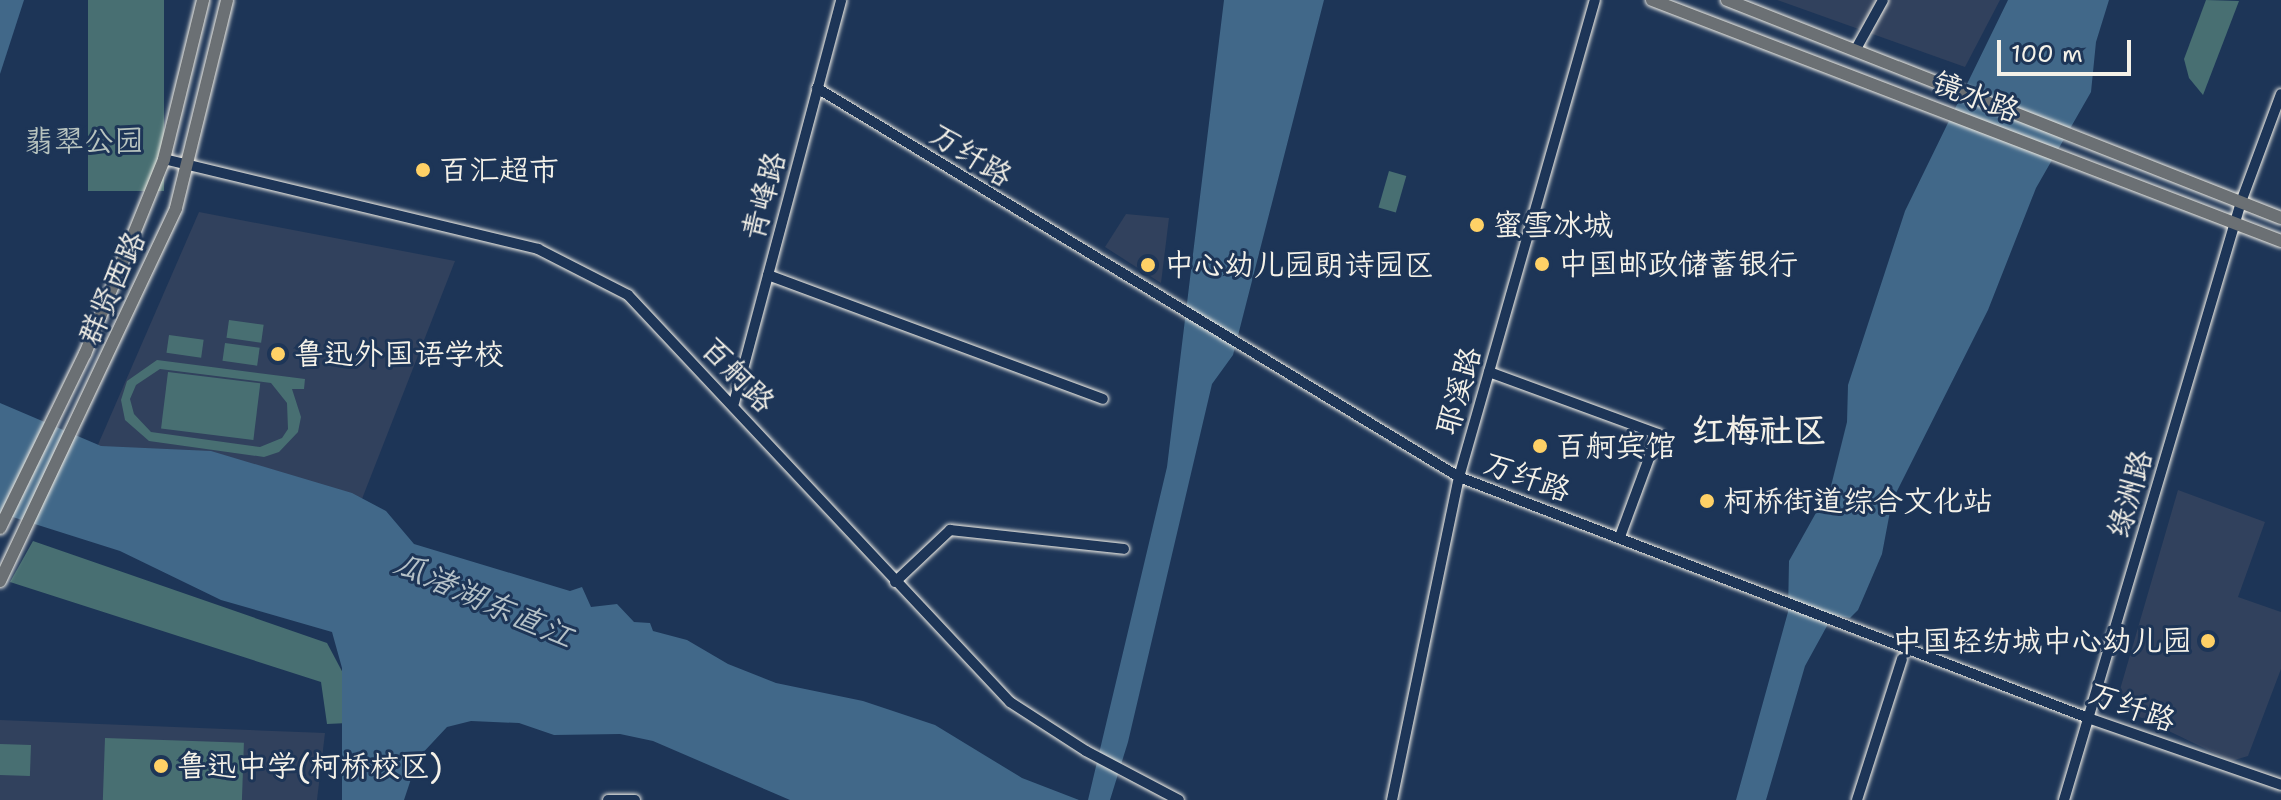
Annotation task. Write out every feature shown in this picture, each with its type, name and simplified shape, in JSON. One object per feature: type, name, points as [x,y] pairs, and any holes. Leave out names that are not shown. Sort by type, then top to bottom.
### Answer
[{"type":"main road","name":"群贤西路","points":[[2,523],[54,420],[164,159],[203,0]]},
{"type":"main road","name":"群贤西路","points":[[0,581],[75,430],[176,208],[227,0]]},
{"type":"main road","name":"镜水路","points":[[1652,0],[2281,241]]},
{"type":"main road","name":"镜水路","points":[[1727,0],[2074,133],[2281,218]]},
{"type":"street","name":"青峰路","points":[[734,403],[841,0]]},
{"type":"street","name":"耶溪路","points":[[1392,800],[1459,477],[1595,0]]},
{"type":"street","points":[[1856,49],[1883,0]]},
{"type":"street","name":"万纤路","points":[[817,88],[1245,351],[1459,477],[1777,595],[2088,718],[2281,785]]},
{"type":"street","name":"绿洲路","points":[[2064,800],[2241,202],[2281,94]]},
{"type":"street","name":"百舸路","points":[[164,159],[538,249],[573,263],[628,295],[734,403],[895,582],[1010,702],[1086,751],[1179,800]]},
{"type":"street","points":[[768,275],[1103,399]]},
{"type":"street","points":[[1489,372],[1658,434],[1620,537]]},
{"type":"street","points":[[895,582],[950,530],[1124,549]]},
{"type":"street","points":[[1857,800],[1902,659]]},
{"type":"street","points":[[608,800],[635,800]]},
{"type":"shaded area","points":[[1777,0],[2000,0],[1965,67]]},
{"type":"shaded area","name":"鲁迅外国语学校","points":[[199,212],[455,261],[360,504],[97,447]]},
{"type":"shaded area","name":"中心幼儿园朗诗园区","points":[[1126,214],[1169,218],[1161,283],[1105,247]]},
{"type":"shaded area","name":"中国轻纺城中心幼儿园","points":[[2178,490],[2265,522],[2238,597],[2281,612],[2281,669],[2248,756],[2231,761],[2123,709],[2119,693]]},
{"type":"shaded area","name":"鲁迅中学(柯桥校区)","points":[[0,720],[325,733],[317,800],[0,800]]},
{"type":"green space","name":"翡翠公园","points":[[88,0],[164,0],[164,191],[88,191]]},
{"type":"green space","points":[[2206,0],[2239,1],[2203,95],[2189,78],[2184,59]]},
{"type":"green space","points":[[1389,171],[1406,176],[1396,212],[1379,208]]},
{"type":"green space","points":[[229,320],[264,325],[261,343],[226,338]]},
{"type":"green space","points":[[169,335],[204,340],[201,358],[166,353]]},
{"type":"green space","points":[[225,343],[260,348],[257,366],[222,361]]},
{"type":"green space","points":[[157,360],[305,379],[304,389],[292,389],[301,417],[298,432],[279,452],[264,457],[149,441],[125,420],[121,400],[127,381]],"holes":[[[160,369],[271,383],[287,403],[288,429],[282,438],[260,447],[151,432],[134,414],[130,399],[136,385]]]},
{"type":"green space","points":[[168,372],[260,383],[253,440],[161,429]]},
{"type":"green space","points":[[33,541],[327,643],[344,675],[348,723],[327,724],[321,682],[10,582]]},
{"type":"green space","points":[[105,738],[244,743],[242,800],[103,800]]},
{"type":"green space","points":[[0,744],[31,745],[30,776],[0,775]]},
{"type":"water","points":[[0,0],[24,0],[0,74]]},
{"type":"water","points":[[1224,0],[1324,0],[1233,355],[1212,384],[1128,742],[1110,800],[1088,800],[1167,467]]},
{"type":"water","points":[[2008,0],[2109,0],[2096,42],[2091,92],[2036,188],[1988,310],[1892,501],[1882,554],[1858,610],[1850,618],[1833,615],[1805,666],[1766,800],[1736,800],[1788,612],[1789,561],[1831,486],[1847,422],[1848,385],[1905,211]]},
{"type":"water","name":"瓜渚湖东直江","points":[[0,403],[101,446],[211,451],[352,493],[386,511],[414,544],[570,591],[582,587],[591,607],[617,604],[634,622],[650,623],[653,631],[687,640],[728,664],[776,683],[863,701],[935,725],[1022,778],[1079,800],[790,800],[653,741],[620,734],[554,735],[519,723],[471,721],[447,727],[418,758],[404,800],[342,800],[342,668],[332,632],[221,600],[120,551],[0,513]]},
{"type":"place","name":"百汇超市","points":[[423,170]]},
{"type":"place","name":"蜜雪冰城","points":[[1477,225]]},
{"type":"place","name":"中国邮政储蓄银行","points":[[1542,264]]},
{"type":"place","name":"中心幼儿园朗诗园区","points":[[1148,265]]},
{"type":"place","name":"鲁迅外国语学校","points":[[278,354]]},
{"type":"place","name":"百舸宾馆","points":[[1540,446]]},
{"type":"place","name":"柯桥街道综合文化站","points":[[1707,501]]},
{"type":"place","name":"中国轻纺城中心幼儿园","points":[[2208,641]]},
{"type":"place","name":"鲁迅中学(柯桥校区)","points":[[161,766]]},
{"type":"district","name":"红梅社区","points":[[1759,431]]}]
